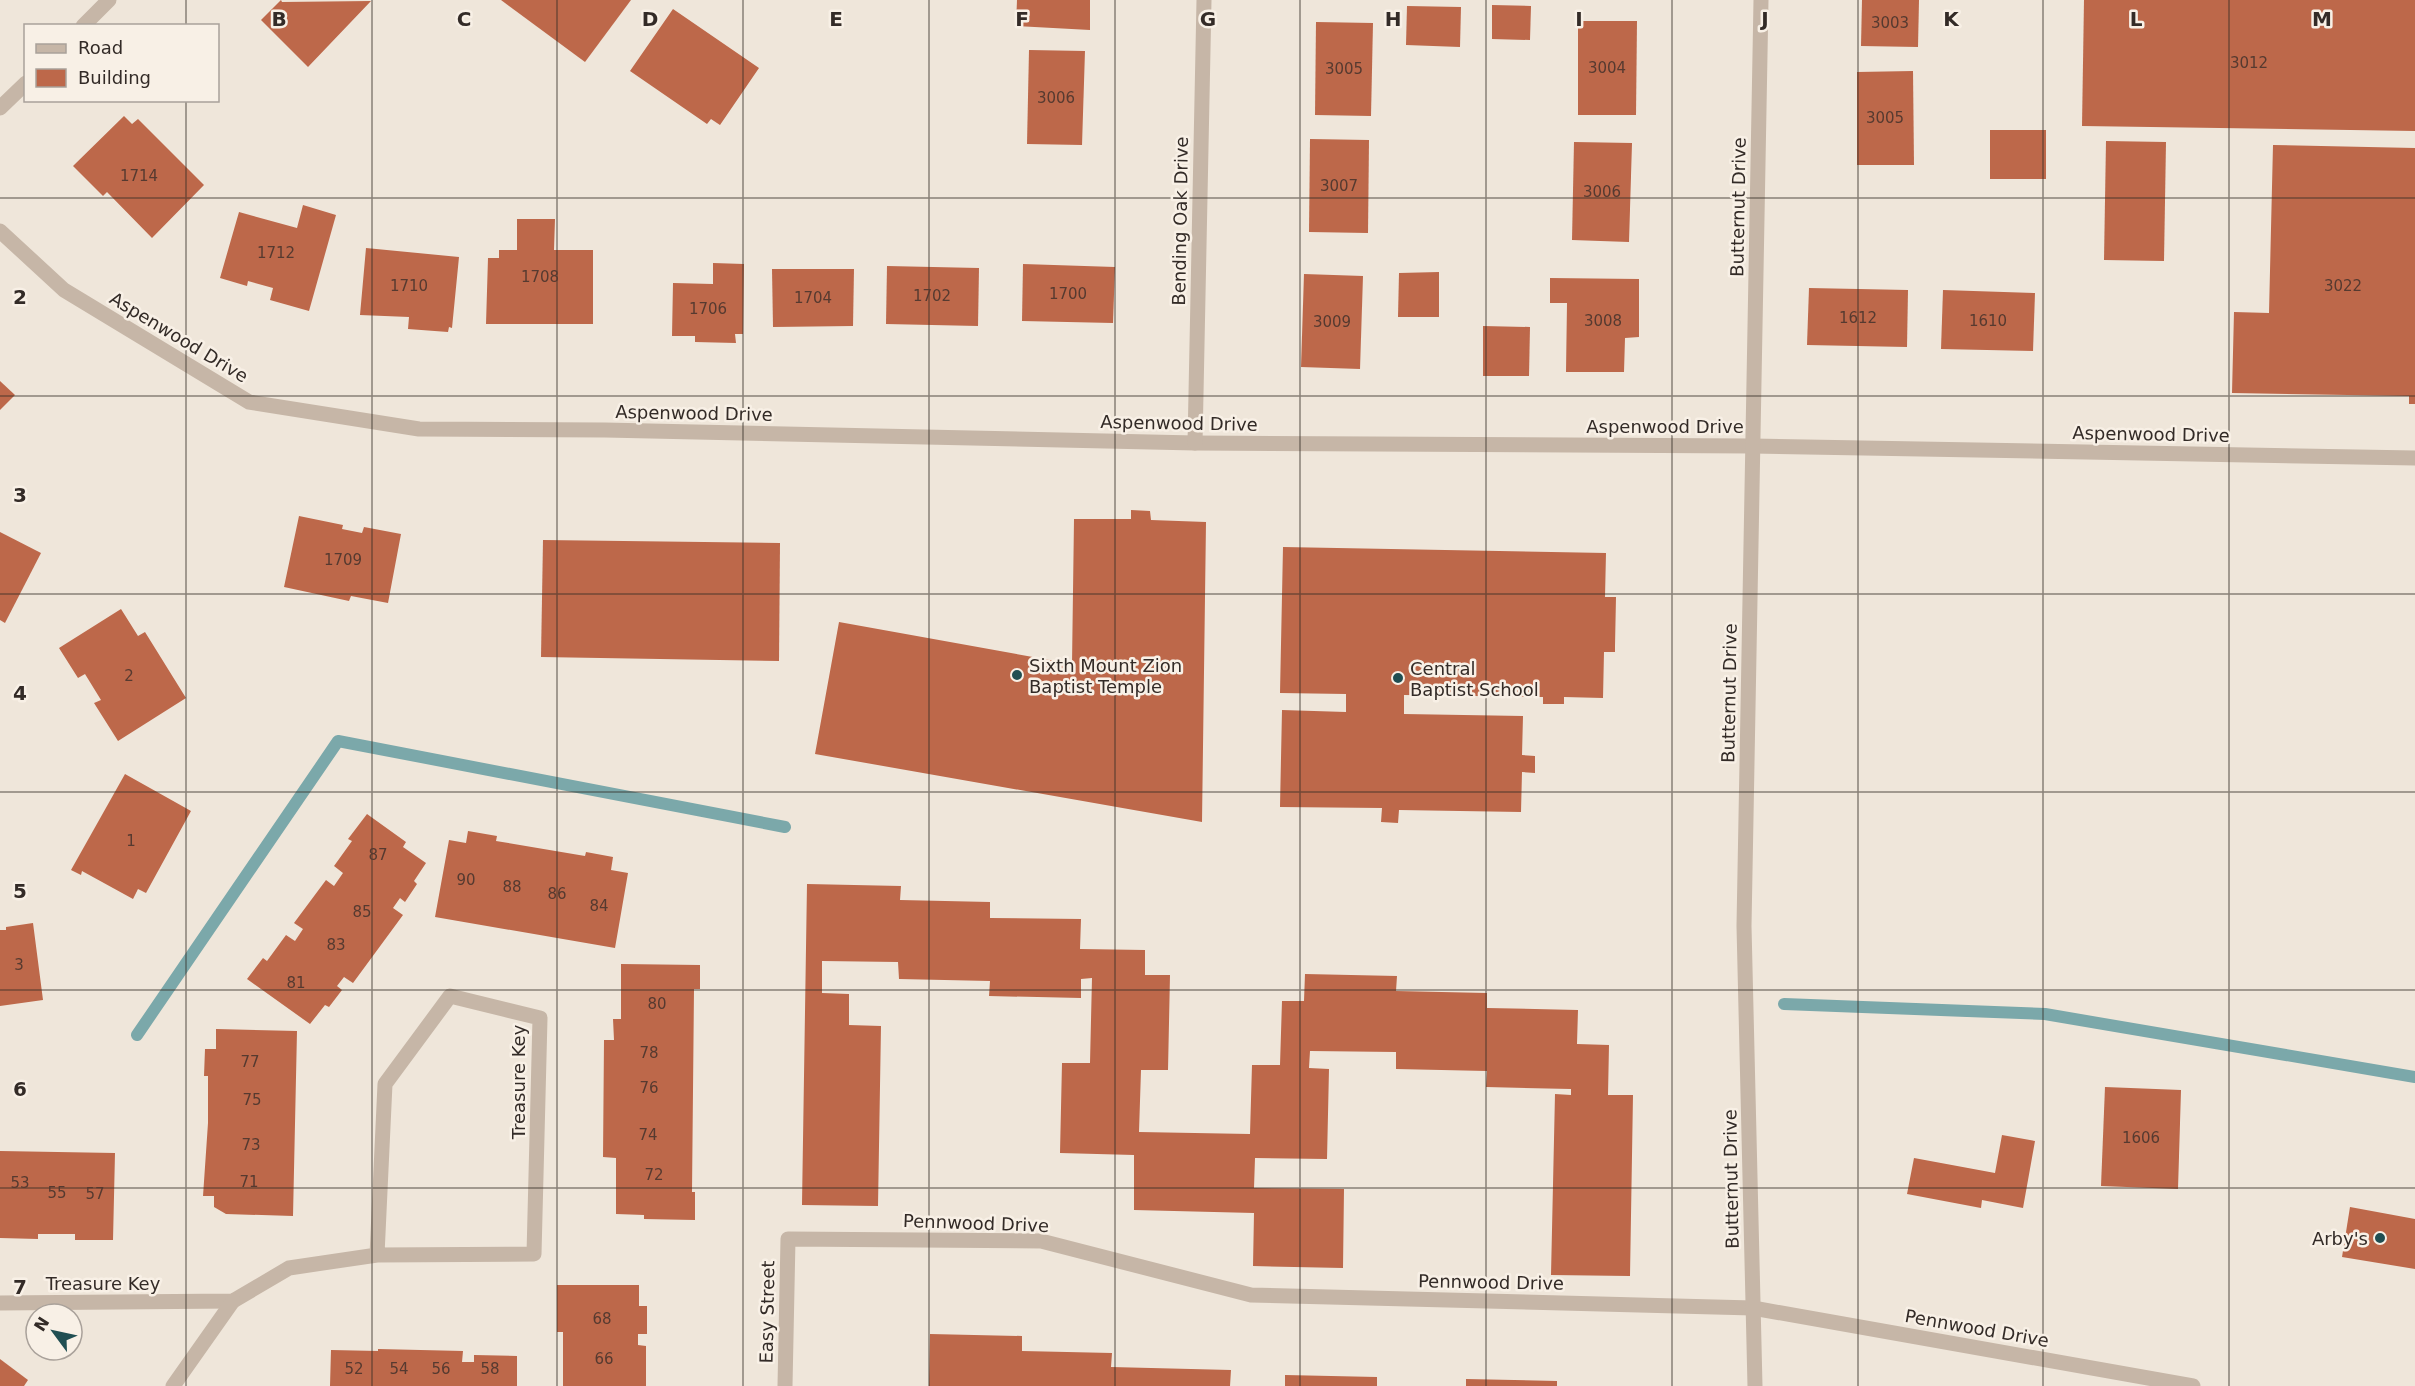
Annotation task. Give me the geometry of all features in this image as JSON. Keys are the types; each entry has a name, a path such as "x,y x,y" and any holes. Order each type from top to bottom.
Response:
{"street":[{"path":"85,24 109,0"},
{"name":"Bending Oak Drive","path":"1195,444 1204,0"},
{"name":"Butternut Drive","path":"1755,1386 1744,926 1761,0"},
{"path":"0,108 24,85"},
{"name":"Aspenwood Drive","path":"0,231 64,290 249,402 419,429 617,430 1195,444 1752,446 2415,458"},
{"name":"Treasure Key","path":"0,1303 233,1301 289,1268 377,1255 534,1254 540,1018 450,996 385,1084 377,1255"},
{"name":"Pennwood Drive","path":"788,1239 1041,1241 1251,1295 1753,1308 2193,1386"},
{"name":"Easy Street","path":"785,1386 788,1239"},
{"path":"172,1386 233,1301"}],"building":[{"path":"281,0 282,2 371,1 308,67 261,20"},
{"path":"501,0 631,0 585,62"},
{"path":"1017,0 1090,0 1090,30 1016,26"},
{"path":"1862,0 1919,0 1918,47 1861,46"},
{"path":"2084,0 2415,0 2415,131 2082,126"},
{"path":"1492,5 1531,6 1530,40 1492,39"},
{"path":"1407,6 1461,7 1460,47 1406,45"},
{"path":"673,9 759,68 720,125 711,119 707,124 630,71"},
{"path":"1578,21 1637,21 1636,115 1578,115"},
{"path":"1316,22 1373,23 1371,116 1315,115"},
{"path":"1029,50 1085,51 1082,145 1027,144"},
{"path":"1913,71 1914,165 1857,165 1857,72"},
{"path":"124,116 132,124 138,119 204,185 152,238 107,192 103,196 73,166"},
{"path":"1990,130 2046,130 2046,179 1990,179"},
{"path":"1310,139 1369,140 1368,233 1309,232"},
{"path":"2106,141 2166,142 2164,261 2104,260"},
{"path":"1574,142 1632,143 1629,242 1572,240"},
{"path":"2273,145 2415,148 2415,404 2409,404 2409,396 2232,393 2234,312 2269,313"},
{"path":"303,205 336,215 309,311 270,300 273,288 248,281 247,286 220,278 239,212 297,228"},
{"path":"517,219 555,219 554,250 593,250 593,324 486,324 488,258 499,258 499,250 517,250"},
{"path":"366,248 459,257 452,328 449,327 448,332 408,329 409,317 360,315"},
{"path":"713,263 744,264 743,334 735,334 736,343 695,342 695,336 672,336 673,283 713,284"},
{"path":"1023,264 1115,267 1113,323 1022,321"},
{"path":"887,266 979,268 978,326 886,324"},
{"path":"772,269 854,269 853,326 773,327"},
{"path":"1439,272 1439,317 1398,317 1399,273"},
{"path":"1304,274 1363,276 1360,369 1301,367"},
{"path":"1550,278 1639,279 1639,337 1625,338 1624,372 1566,372 1567,303 1550,303"},
{"path":"1809,288 1908,290 1907,347 1807,345"},
{"path":"1943,290 2035,293 2033,351 1941,349"},
{"path":"1483,326 1530,327 1529,376 1483,376"},
{"path":"0,381 15,395 0,410"},
{"name":"Sixth Mount Zion Baptist Temple","path":"1131,510 1150,511 1151,520 1206,522 1202,822 815,754 839,622 1072,664 1074,519 1131,519"},
{"path":"299,516 343,525 342,529 362,533 364,527 401,534 388,603 351,596 349,601 284,587"},
{"path":"0,532 41,553 5,623 0,620"},
{"path":"543,540 780,543 779,661 541,657"},
{"path":"1283,547 1606,553 1605,597 1616,597 1615,652 1604,652 1603,698 1564,697 1564,704 1543,704 1543,697 1404,695 1404,714 1523,716 1522,755 1535,756 1535,773 1522,772 1521,812 1399,810 1398,823 1381,822 1382,808 1280,807 1282,710 1346,712 1346,694 1280,693"},
{"path":"121,609 138,636 145,632 186,698 118,741 94,703 101,700 85,674 78,678 59,648"},
{"path":"125,774 191,811 146,893 138,889 133,899 82,871 81,875 71,870"},
{"path":"367,814 406,842 403,847 426,863 414,881 417,884 405,902 400,898 393,908 403,915 353,983 344,977 337,986 342,990 329,1007 325,1005 310,1024 247,979 263,958 267,961 286,935 295,941 303,929 294,923 326,880 334,886 343,873 334,866 352,841 348,839"},
{"path":"468,831 497,836 496,841 585,856 586,852 613,857 611,870 628,873 615,948 435,917 449,840 466,843"},
{"path":"807,884 901,886 900,900 990,902 990,918 1081,919 1080,949 1145,950 1145,975 1170,975 1168,1070 1141,1070 1139,1132 1250,1134 1252,1065 1280,1065 1282,1001 1304,1001 1305,974 1397,976 1396,991 1487,993 1487,1008 1578,1010 1577,1044 1609,1045 1608,1095 1633,1095 1630,1276 1551,1275 1555,1094 1571,1095 1571,1089 1486,1087 1487,1071 1396,1069 1396,1052 1310,1051 1309,1068 1329,1069 1327,1159 1255,1158 1254,1188 1344,1189 1343,1268 1253,1266 1254,1213 1134,1210 1134,1155 1060,1153 1062,1063 1090,1063 1092,978 1081,979 1081,998 989,996 990,981 899,979 898,962 822,961 822,993 849,994 849,1025 881,1026 878,1206 802,1205"},
{"path":"33,923 43,1000 0,1006 0,930"},
{"path":"621,964 700,965 700,989 694,989 692,1192 695,1192 695,1220 644,1219 644,1215 616,1214 616,1158 603,1157 604,1040 614,1040 613,1019 621,1019"},
{"path":"216,1029 297,1031 293,1216 226,1214 214,1207 214,1196 203,1196 208,1123 208,1076 204,1076 205,1049 216,1049"},
{"path":"2105,1087 2181,1090 2178,1189 2101,1186"},
{"path":"2002,1135 2035,1141 2023,1208 1982,1200 1981,1208 1907,1194 1914,1158 1995,1173"},
{"path":"0,1151 115,1153 113,1240 75,1240 75,1234 38,1234 38,1239 0,1238"},
{"name":"Arby's","path":"2350,1207 2415,1219 2415,1269 2342,1257"},
{"path":"557,1285 639,1285 639,1306 647,1306 647,1334 638,1334 638,1345 646,1346 646,1386 563,1386 563,1332 557,1332"},
{"path":"930,1334 1022,1336 1022,1351 1112,1353 1111,1367 1231,1370 1230,1386 929,1386"},
{"path":"378,1349 463,1351 462,1362 474,1362 474,1355 517,1356 517,1386 330,1386 331,1350 378,1351"},
{"path":"0,1359 28,1380 24,1386 0,1386"},
{"path":"1285,1375 1377,1377 1377,1386 1285,1386"},
{"path":"1466,1379 1557,1381 1557,1386 1466,1386"}],"waterway":[{"path":"137,1035 338,741 785,827"},
{"path":"1784,1004 2045,1014 2415,1077"}],"place":[{"name":"Sixth Mount Zion Baptist Temple","path":"1017,675"},
{"name":"Central Baptist School","path":"1398,678"},
{"name":"Arby's","path":"2380,1238"}]}
